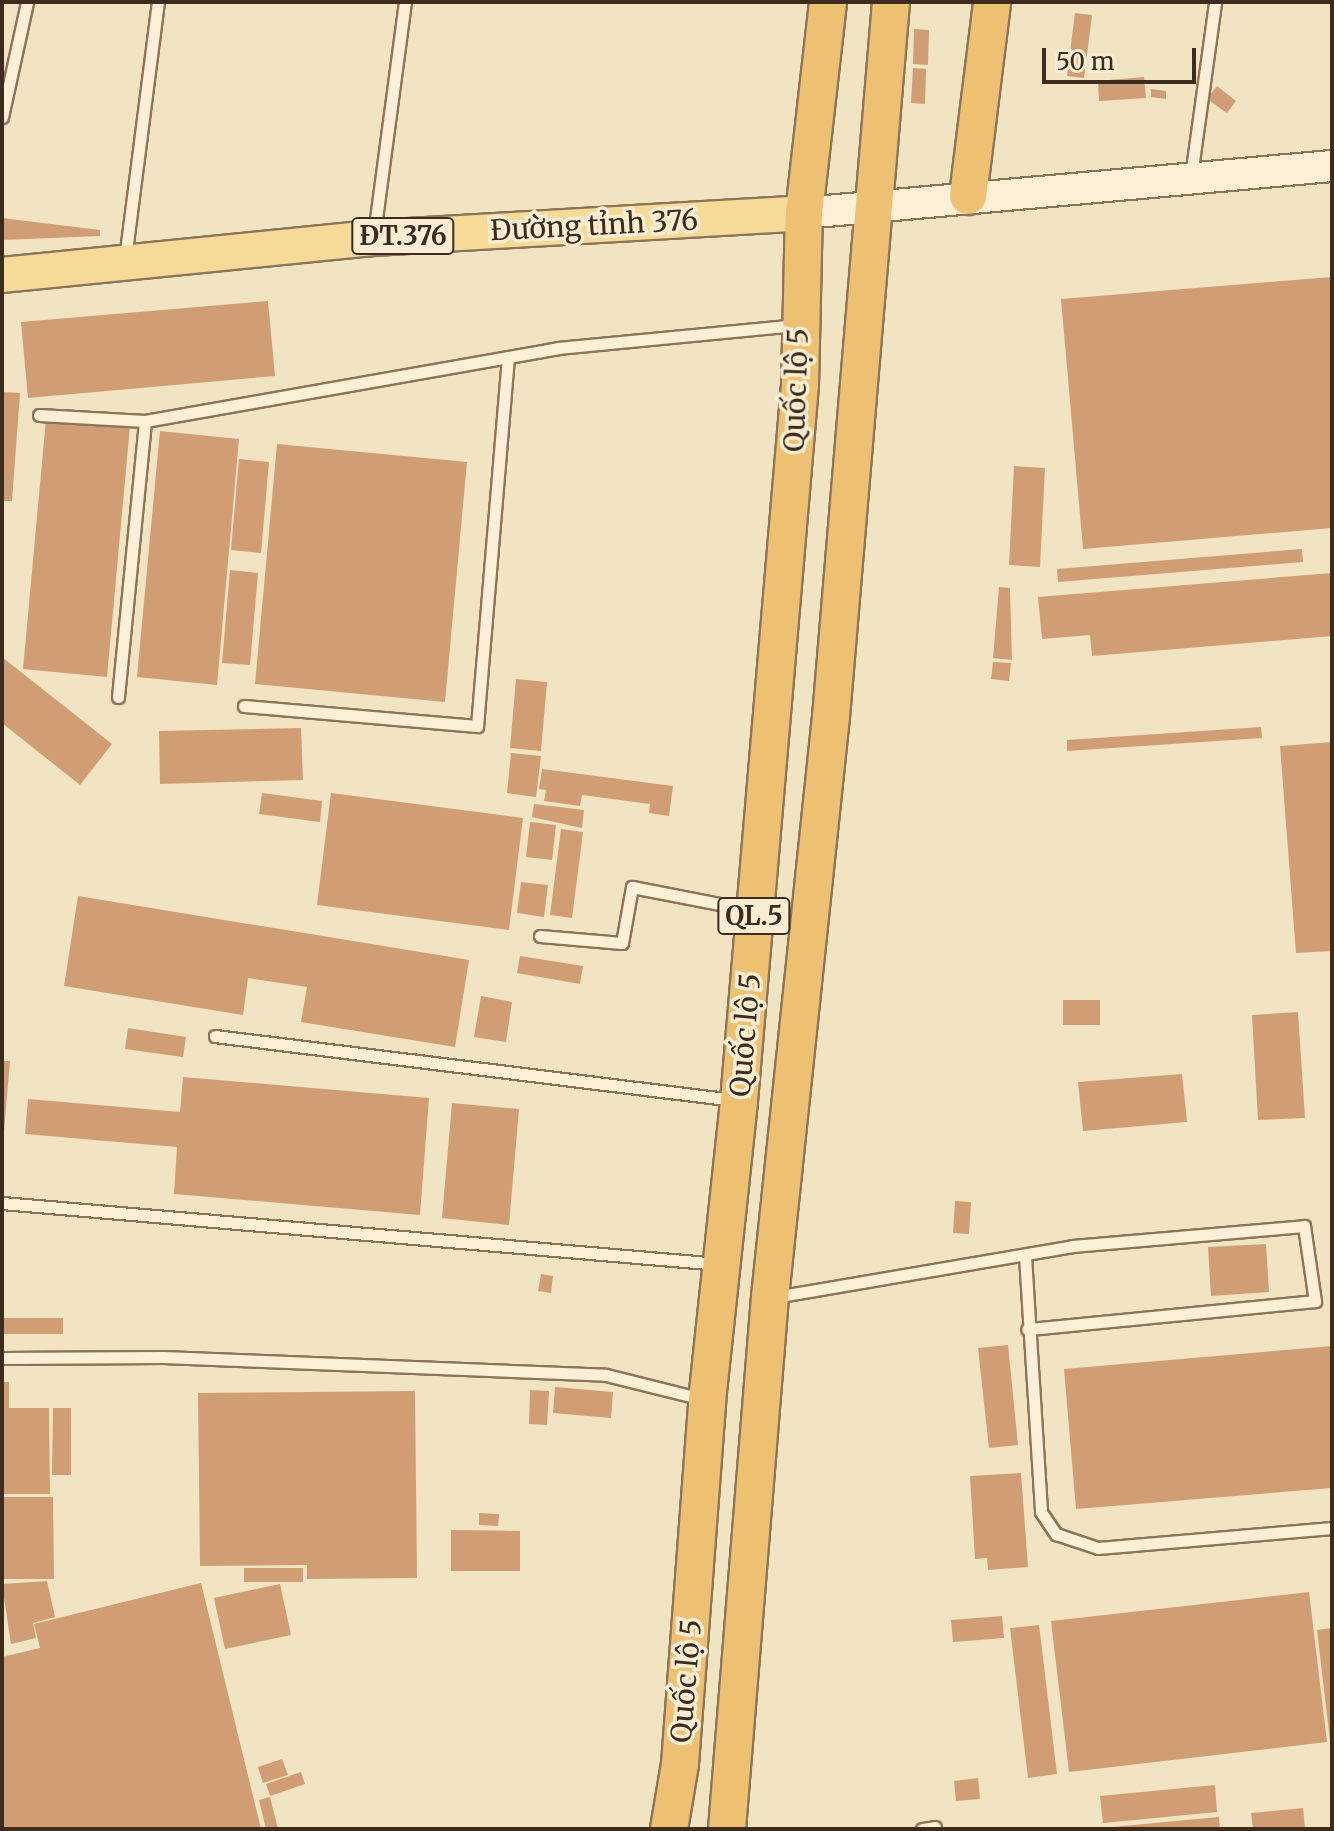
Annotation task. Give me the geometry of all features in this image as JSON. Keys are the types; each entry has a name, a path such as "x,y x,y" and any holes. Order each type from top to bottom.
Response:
{"highway":[{"name":"Quốc lộ 5","path":"669,1829 685,1706 707,1401 739,1101 800,385 804,213 828,2"},
{"name":"Quốc lộ 5","path":"727,1829 770,1297 831,717 891,2"},
{"path":"968,196 992,2"}],"main road":[{"path":"804,213 873,204 1332,166"},
{"name":"Đường tỉnh 376","path":"2,275 373,238 804,213"}],"lane":[{"path":"2,117 27,2"},
{"path":"124,265 158,2"},
{"path":"373,238 405,2"},
{"path":"1191,178 1215,2"},
{"path":"39,415 145,421 508,357 799,325"},
{"path":"244,706 477,726 508,357"},
{"path":"118,697 145,421"},
{"path":"540,936 622,943 632,887 755,911"},
{"path":"215,1036 739,1101"},
{"path":"2,1203 721,1264"},
{"path":"770,1297 1072,1246 1304,1226 1315,1301 1027,1329"},
{"path":"1025,1256 1027,1329 1041,1512 1056,1534 1098,1548 1332,1528"},
{"path":"2,1358 163,1357 606,1375 707,1401"},
{"path":"922,1829 935,1827"}],"building":[{"path":"1075,13 1092,15 1084,78 1067,76"},
{"path":"914,29 929,30 928,65 913,64"},
{"path":"913,68 926,69 925,104 911,103"},
{"path":"1144,77 1146,98 1099,101 1098,81"},
{"path":"1217,86 1236,101 1227,113 1207,99"},
{"path":"1151,89 1166,91 1166,99 1151,97"},
{"path":"2,218 100,230 100,236 2,240"},
{"path":"1332,277 1332,528 1083,549 1061,299"},
{"path":"268,301 275,376 28,398 21,322"},
{"path":"2,392 20,393 12,501 2,501"},
{"path":"46,419 130,426 107,677 23,669"},
{"path":"160,431 239,439 217,685 137,677"},
{"path":"277,444 467,462 445,702 255,684"},
{"path":"239,459 269,462 261,553 231,550"},
{"path":"1014,466 1045,468 1040,567 1009,565"},
{"path":"1302,549 1303,562 1058,582 1057,569"},
{"path":"230,570 258,573 250,665 222,663"},
{"path":"1332,573 1332,636 1092,656 1090,635 1042,639 1038,597"},
{"path":"999,587 1010,588 1012,660 993,658"},
{"path":"2,657 112,744 80,785 2,723"},
{"path":"993,662 1011,663 1009,681 991,679"},
{"path":"516,679 547,682 541,751 510,748"},
{"path":"1261,727 1262,738 1067,751 1067,740"},
{"path":"301,728 303,780 160,784 159,731"},
{"path":"1332,742 1332,951 1296,953 1280,746"},
{"path":"511,753 541,756 536,797 507,793"},
{"path":"542,769 673,786 669,816 649,813 650,804 582,795 580,806 544,801 546,790 539,789"},
{"path":"262,793 322,801 320,822 259,814"},
{"path":"331,793 523,818 509,930 317,905"},
{"path":"534,804 584,810 582,828 532,817"},
{"path":"530,822 556,825 552,860 526,857"},
{"path":"561,829 583,832 572,918 550,915"},
{"path":"521,882 548,885 544,917 517,913"},
{"path":"78,896 469,960 455,1047 301,1022 307,987 248,978 243,1015 64,986"},
{"path":"520,956 583,966 580,984 517,973"},
{"path":"481,996 512,1002 506,1042 474,1037"},
{"path":"1063,1000 1100,1000 1100,1025 1063,1025"},
{"path":"1298,1012 1305,1118 1258,1120 1252,1015"},
{"path":"128,1028 186,1037 183,1057 125,1049"},
{"path":"2,1061 10,1061 4,1131 2,1131"},
{"path":"1182,1074 1187,1122 1083,1131 1078,1082"},
{"path":"183,1077 429,1098 420,1215 174,1194 177,1147 25,1134 28,1099 180,1112"},
{"path":"452,1103 519,1109 509,1225 442,1218"},
{"path":"955,1201 971,1202 969,1234 953,1233"},
{"path":"1266,1244 1269,1292 1211,1296 1208,1247"},
{"path":"541,1274 553,1276 551,1293 538,1291"},
{"path":"2,1318 63,1318 63,1334 2,1334"},
{"path":"1008,1345 1018,1445 989,1448 978,1348"},
{"path":"1332,1346 1332,1488 1076,1509 1064,1369"},
{"path":"2,1382 9,1382 9,1408 49,1408 50,1494 2,1494"},
{"path":"555,1387 613,1392 611,1418 553,1413"},
{"path":"530,1390 549,1391 547,1425 529,1424"},
{"path":"415,1391 417,1578 307,1579 307,1565 200,1566 198,1393"},
{"path":"53,1408 71,1408 71,1475 52,1475"},
{"path":"1021,1473 1028,1567 988,1570 987,1558 975,1559 970,1476"},
{"path":"2,1497 53,1497 54,1579 2,1579"},
{"path":"479,1513 499,1514 498,1526 479,1525"},
{"path":"451,1530 520,1531 520,1571 451,1571"},
{"path":"244,1568 303,1568 303,1582 244,1582"},
{"path":"47,1581 55,1617 33,1623 36,1638 11,1644 2,1584"},
{"path":"201,1583 261,1829 2,1829 2,1657 40,1648 34,1624"},
{"path":"280,1584 291,1635 225,1649 214,1598"},
{"path":"1309,1592 1327,1742 1069,1772 1051,1621"},
{"path":"1002,1616 1004,1638 953,1642 951,1620"},
{"path":"1039,1625 1057,1774 1028,1778 1010,1628"},
{"path":"1332,1628 1332,1741 1330,1741 1317,1630"},
{"path":"282,1759 288,1775 263,1783 258,1767"},
{"path":"301,1772 305,1784 270,1796 266,1784"},
{"path":"978,1778 980,1799 956,1801 954,1781"},
{"path":"1215,1785 1217,1812 1103,1823 1100,1796"},
{"path":"270,1797 278,1829 266,1829 259,1800"},
{"path":"1303,1808 1305,1829 1253,1829 1251,1813"},
{"path":"1219,1817 1220,1829 1112,1829 1112,1827"}]}
